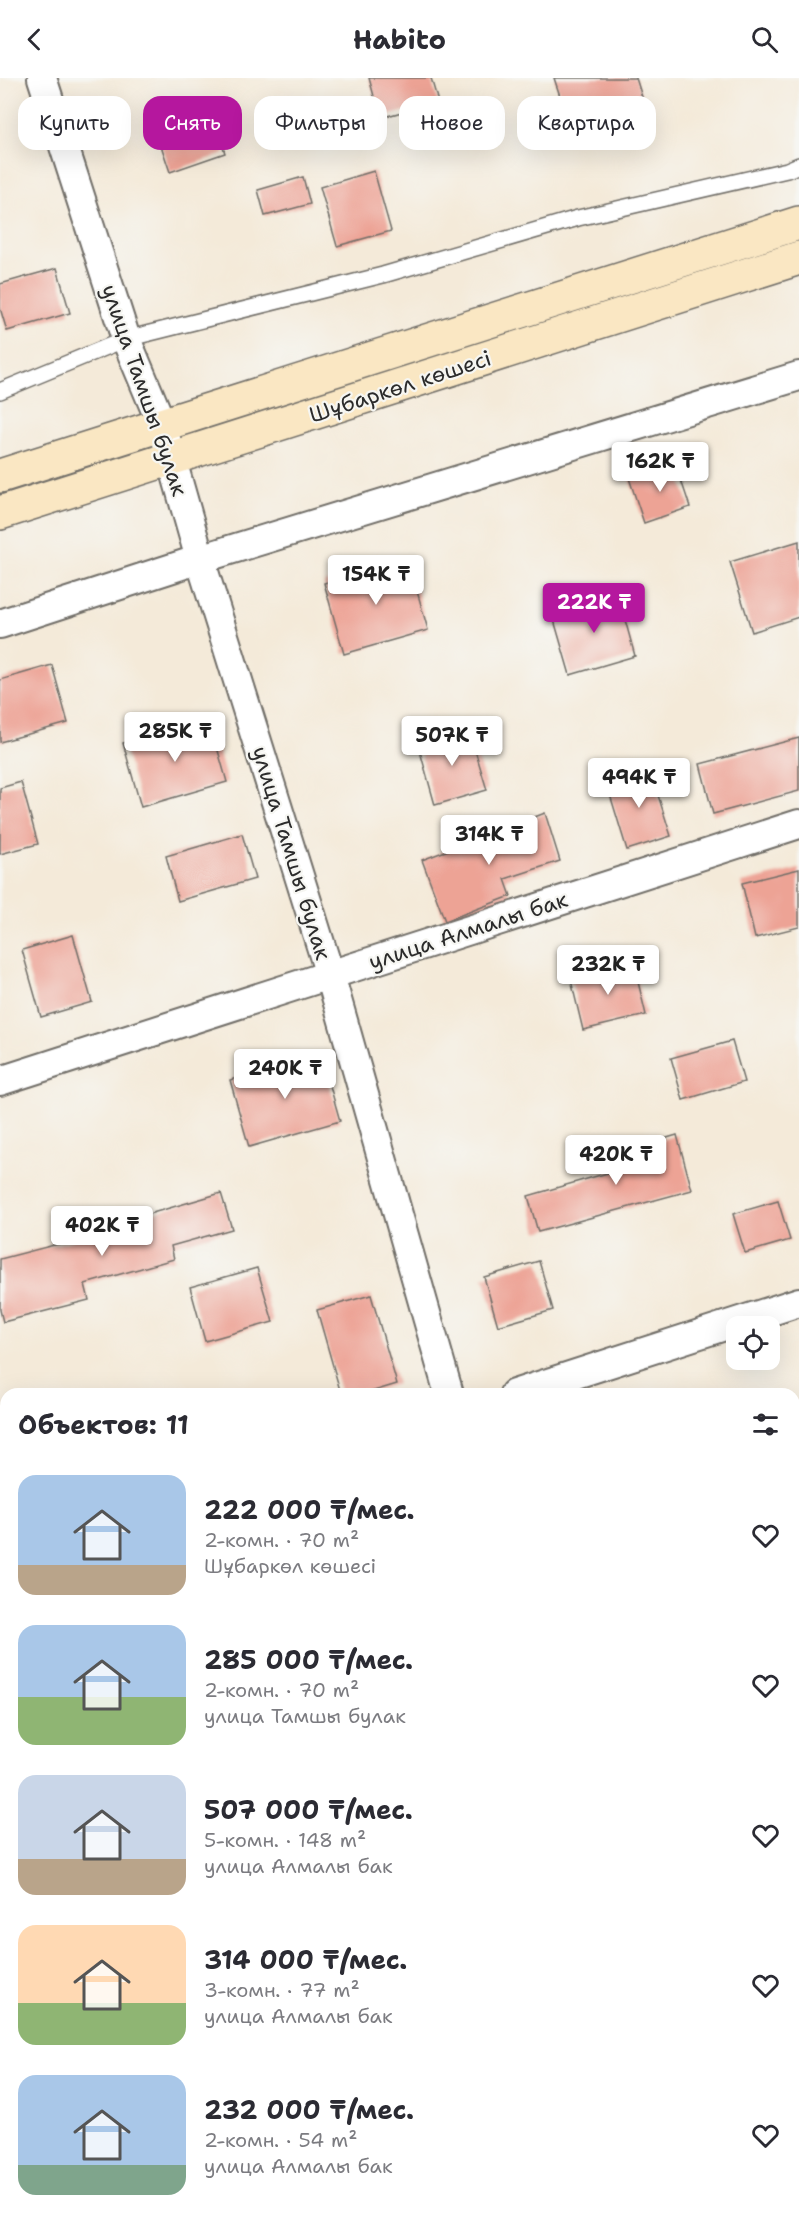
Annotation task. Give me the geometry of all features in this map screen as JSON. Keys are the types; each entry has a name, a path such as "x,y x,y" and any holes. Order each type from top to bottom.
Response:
{"street":[{"name":"улица Тамшы булак","path":"42,78 126,339 162,425 200,559 330,975 447,1388"},
{"name":"Шұбаркөл көшесі","path":"0,476 799,223"},
{"name":"Шұбаркөл көшесі","path":"0,513 799,258"},
{"path":"0,624 200,559 799,376"},
{"name":"улица Алмалы бак","path":"0,1080 799,824"},
{"path":"533,1388 799,1302"}],"lane":[{"path":"0,391 126,339 383,275 578,218 787,170 799,165"}],"building":[{"path":"369,78 431,78 436,96 399,96 399,113 387,116 387,96 374,96"},
{"path":"554,78 636,78 642,96 560,96"},
{"path":"163,150 224,150 225,153 170,172"},
{"path":"374,171 391,231 337,246 320,187"},
{"path":"303,177 310,204 265,216 258,190"},
{"path":"57,268 70,313 7,331 0,308 0,284"},
{"path":"675,462 690,507 644,523 629,478"},
{"path":"799,541 799,617 752,632 730,562"},
{"path":"408,559 428,630 344,654 324,583"},
{"path":"618,594 635,656 570,675 552,613"},
{"path":"52,665 68,723 0,742 0,680"},
{"path":"209,719 227,782 141,807 123,743"},
{"path":"469,730 487,790 435,805 418,744"},
{"path":"799,738 799,791 713,814 700,764"},
{"path":"649,767 671,836 627,850 608,788 621,783 619,776"},
{"path":"21,782 38,844 0,854 0,788"},
{"path":"545,813 560,861 505,879 511,896 445,921 422,860"},
{"path":"242,834 255,879 178,901 166,856"},
{"path":"799,869 799,927 755,938 742,883"},
{"path":"73,935 92,1002 41,1017 22,950"},
{"path":"633,961 646,1015 583,1030 570,976"},
{"path":"732,1041 744,1082 683,1100 671,1058"},
{"path":"321,1054 340,1121 249,1147 230,1080"},
{"path":"677,1135 692,1190 538,1232 528,1196 618,1170 613,1154"},
{"path":"221,1193 232,1229 171,1246 174,1259 85,1284 89,1300 3,1322 0,1310 0,1259 112,1230 111,1225"},
{"path":"778,1201 790,1240 745,1253 733,1214"},
{"path":"539,1261 553,1310 498,1326 484,1277"},
{"path":"257,1268 273,1322 205,1341 190,1287"},
{"path":"371,1295 397,1384 384,1388 339,1388 317,1310"}]}
